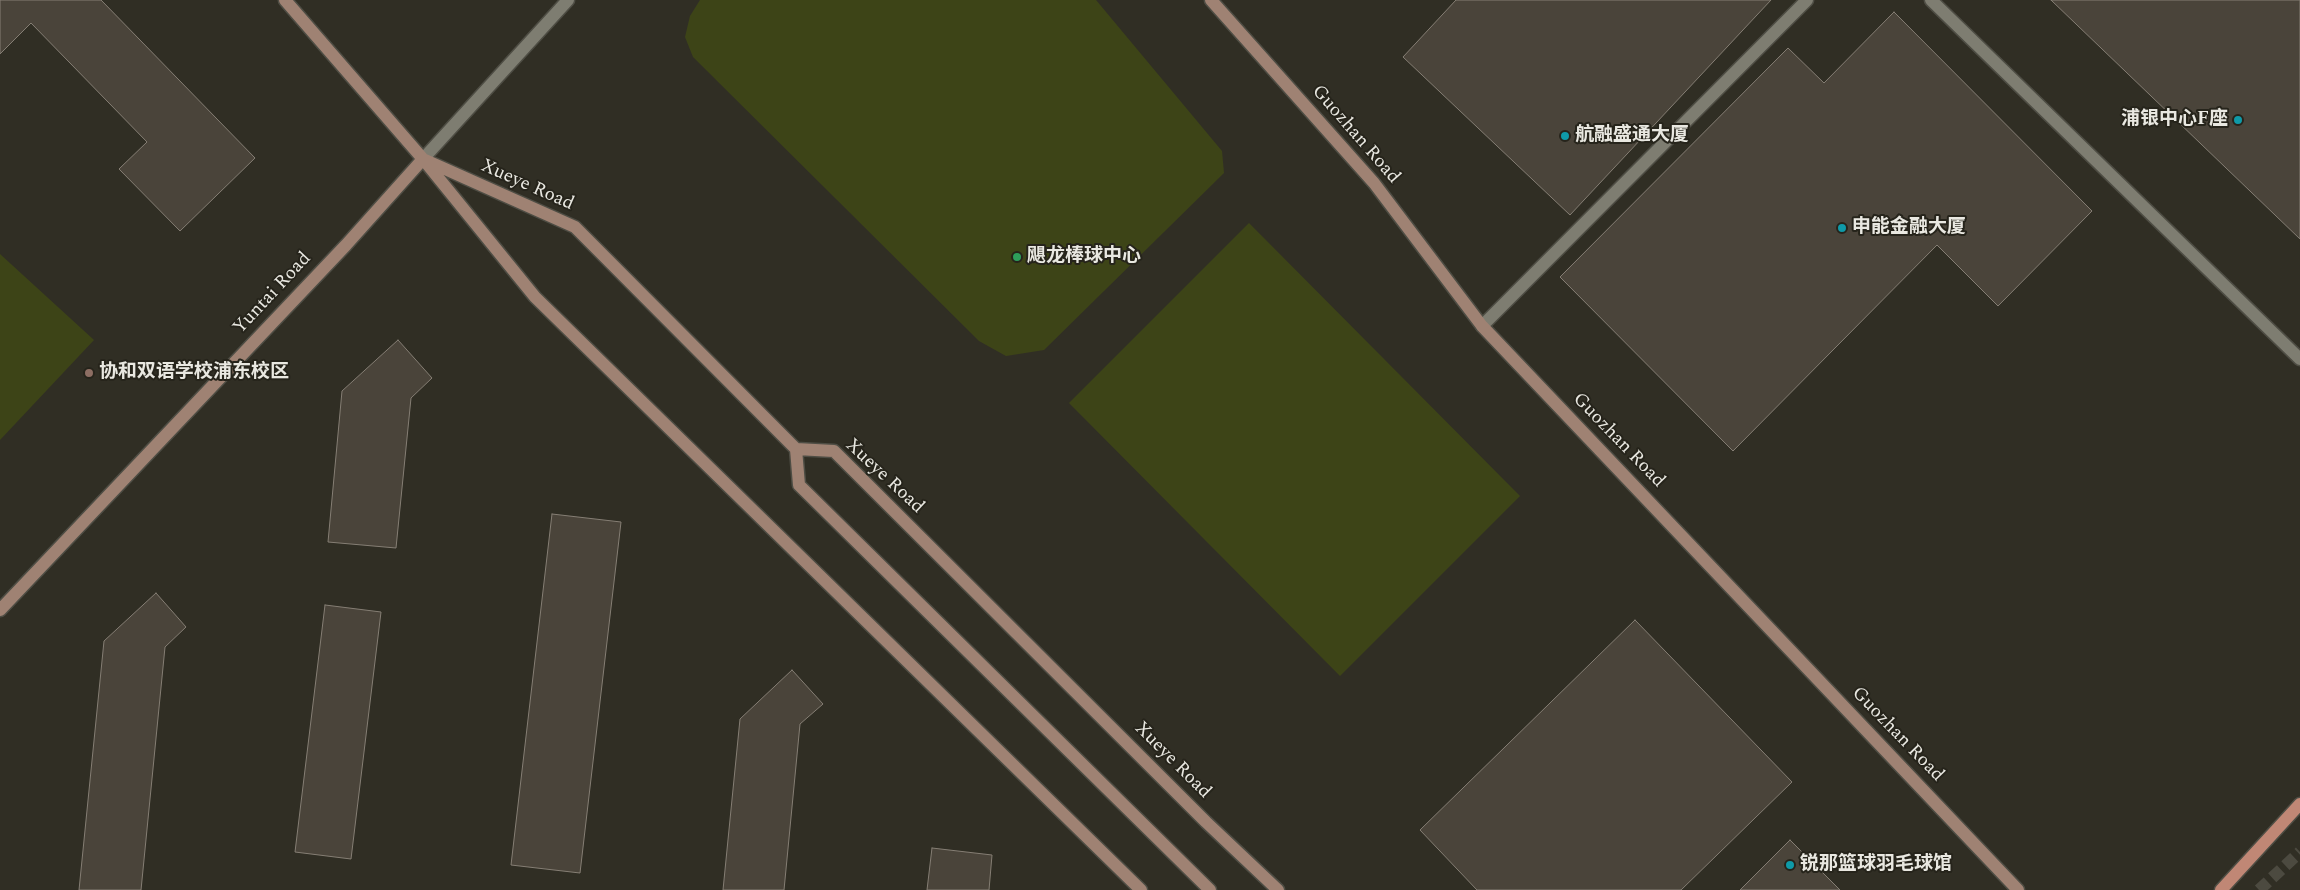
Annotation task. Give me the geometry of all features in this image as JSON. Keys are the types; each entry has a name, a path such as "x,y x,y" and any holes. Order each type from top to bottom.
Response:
{"main road":[{"path":"2221,890 2300,804"}],"street":[{"name":"Xueye Road","path":"285,0 423,159 535,297 1141,890"},
{"name":"Yuntai Road","path":"0,610 346,245 568,0"},
{"name":"Guozhan Road","path":"1211,0 1374,184 1482,326 2018,890"},
{"path":"1482,326 1807,0"},
{"path":"1931,0 2300,359"},
{"name":"Xueye Road","path":"423,159 575,228 796,449 834,451 1206,822 1278,890"},
{"path":"796,449 799,485 1210,890"}],"green space":[{"name":"飓龙棒球中心","path":"700,0 1096,0 1222,151 1224,173 1044,350 1006,356 979,341 693,57 685,37 690,16"},
{"path":"1249,223 1520,496 1340,676 1069,403"},
{"path":"0,254 94,340 0,440"}],"building":[{"path":"0,0 101,0 255,158 180,231 119,169 147,142 31,23 0,54"},
{"name":"航融盛通大厦","path":"1456,0 1771,0 1570,215 1403,57"},
{"name":"浦银中心F座","path":"2051,0 2300,0 2300,239"},
{"name":"申能金融大厦","path":"1894,12 2092,211 1998,306 1937,245 1733,451 1560,277 1788,48 1824,83"},
{"path":"398,340 432,378 411,398 396,548 328,542 342,391"},
{"path":"552,514 621,522 580,873 511,865"},
{"path":"156,593 186,627 165,647 141,890 79,890 104,641"},
{"path":"325,605 381,612 351,859 295,852"},
{"path":"1635,620 1792,782 1681,890 1477,890 1420,830"},
{"path":"792,670 823,704 800,724 784,890 723,890 740,719"},
{"name":"锐那篮球羽毛球馆","path":"1790,840 1840,890 1740,890"},
{"path":"932,848 992,855 989,890 927,890"}],"tunnel":[{"path":"2259,890 2300,852"}],"place":[{"name":"浦银中心F座","path":"2238,120"},
{"name":"航融盛通大厦","path":"1565,136"},
{"name":"申能金融大厦","path":"1842,228"},
{"name":"飓龙棒球中心","path":"1017,257"},
{"name":"协和双语学校浦东校区","path":"89,373"},
{"name":"锐那篮球羽毛球馆","path":"1790,865"}]}
